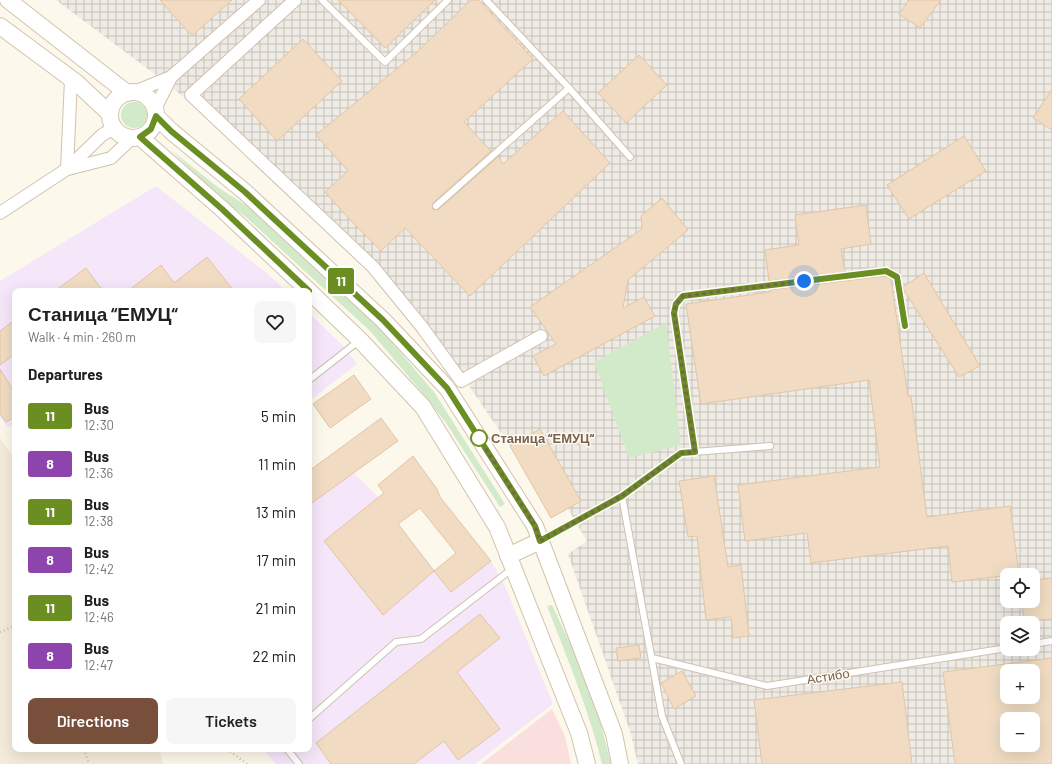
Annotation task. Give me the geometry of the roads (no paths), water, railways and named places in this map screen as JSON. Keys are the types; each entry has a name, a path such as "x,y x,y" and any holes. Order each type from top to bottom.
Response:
{"main road":[{"path":"8,0 131,92 148,97 156,112 171,131 245,192 383,320 447,388 535,526 614,734 620,764"},
{"path":"0,26 71,79 112,121 119,133 136,137 222,209 306,288"},
{"path":"112,121 115,101 131,92"},
{"path":"136,137 151,129 156,112"},
{"path":"312,294 360,340 423,407 497,527 579,733 587,764"},
{"path":"510,562 540,541"}],"street":[{"path":"131,92 171,77 259,0"},
{"path":"296,0 191,95 373,267 422,327 461,381 541,336"},
{"path":"156,112 171,77"},
{"path":"67,169 71,79"},
{"path":"0,213 67,169 102,135 112,121"},
{"path":"67,169 111,158 136,137"}],"lane":[{"path":"322,0 385,62 448,0"},
{"path":"486,0 569,88 630,157"},
{"path":"436,206 569,88"},
{"path":"695,452 674,313 676,304 683,296 886,271 897,277 905,326"},
{"path":"312,378 360,340"},
{"path":"540,541 622,496 681,453 770,446"},
{"path":"622,496 662,716 681,764"},
{"path":"312,716 396,642 421,639 510,562"},
{"path":"1040,643 1052,641"},
{"name":"Астибо","path":"652,658 767,686 1000,649"},
{"path":"289,752 299,764"}],"place":[{"name":"Станица “ЕМУЦ“","path":"479,438"}]}
